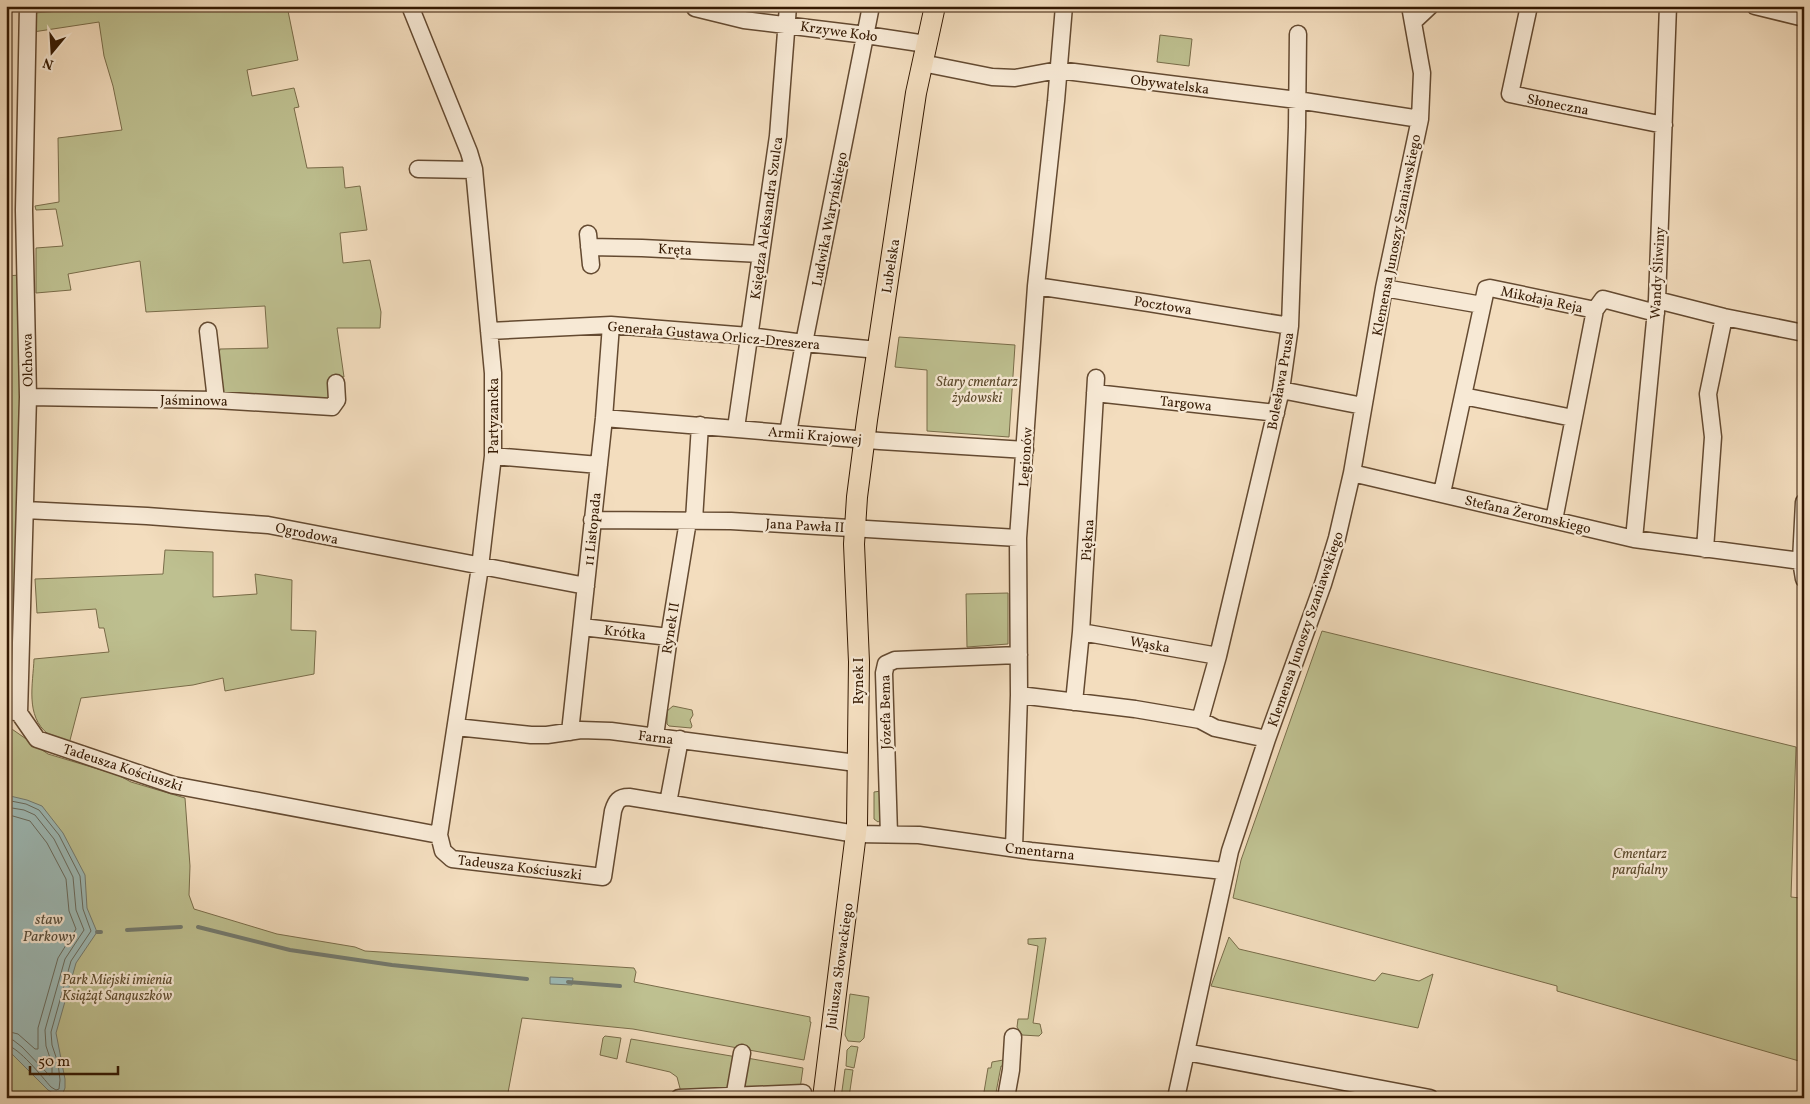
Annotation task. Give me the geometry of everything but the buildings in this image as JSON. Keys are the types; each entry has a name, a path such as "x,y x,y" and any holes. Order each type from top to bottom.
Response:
{"main road":[{"name":"Lubelska","path":"855,528 864,440 924,54 935,6"},
{"name":"Rynek I","path":"855,528 858,662 856,834"},
{"name":"Juliusza Słowackiego","path":"823,1098 856,834"}],"street":[{"name":"Olchowa","path":"12,711 25,510 28,397 24,210 28,6"},
{"name":"Partyzancka","path":"410,6 469,152 474,170 493,373 493,456 480,567 439,835"},
{"name":"Krzywe Koło","path":"694,6 695,8 744,20 866,34 924,54"},
{"name":"Księdza Aleksandra Szulca","path":"736,428 778,136 788,6"},
{"name":"Ludwika Waryńskiego","path":"788,433 804,343 872,6"},
{"name":"Legionów","path":"1014,848 1019,696 1018,538 1036,286 1064,6"},
{"path":"1412,14 1430,6"},
{"name":"Słoneczna","path":"1529,6 1510,94 1664,125"},
{"name":"Wandy Śliwiny","path":"1634,539 1657,307 1668,6"},
{"path":"1755,6 1804,18"},
{"name":"Klemensa Junoszy Szaniawskiego","path":"1176,1098 1224,870 1267,739 1326,575 1337,538 1352,473 1384,288 1420,119 1422,73 1412,14"},
{"name":"Bolesława Prusa","path":"1200,720 1218,656 1281,390 1290,326 1298,34"},
{"name":"Obywatelska","path":"924,54 992,76 1015,78 1058,70 1297,100 1420,119"},
{"path":"418,169 474,170"},
{"name":"Kręta","path":"591,265 589,241 642,248 762,254"},
{"name":"Pocztowa","path":"1036,286 1290,326"},
{"name":"Mikołaja Reja","path":"1384,288 1482,305"},
{"name":"Mikołaja Reja","path":"1442,493 1486,289 1490,288 1595,310 1554,520"},
{"path":"1595,310 1603,299 1724,317 1804,332"},
{"path":"1705,549 1712,437 1708,394 1724,317"},
{"name":"Generała Gustawa Orlicz-Dreszera","path":"489,331 611,325 749,336 878,350"},
{"name":"11 Listopada","path":"570,732 604,418 611,325"},
{"path":"208,331 216,400"},
{"name":"Jaśminowa","path":"28,397 216,400 332,407 336,404 337,400 336,382"},
{"name":"Targowa","path":"1096,386 1276,413"},
{"name":"Piękna","path":"1074,702 1081,632 1096,386"},
{"path":"1281,390 1363,406"},
{"path":"1463,396 1573,418"},
{"name":"Armii Krajowej","path":"604,418 864,440 1025,450"},
{"name":"Rynek II","path":"655,736 669,637 691,520 700,425"},
{"path":"493,456 599,465"},
{"name":"Stefana Żeromskiego","path":"1352,473 1634,539 1801,560"},
{"path":"1804,502 1801,560 1804,579"},
{"name":"Ogrodowa","path":"25,510 268,525 586,586"},
{"name":"Jana Pawła II","path":"592,520 691,520 1018,538"},
{"name":"Krótka","path":"582,627 669,637"},
{"name":"Wąska","path":"1081,632 1218,656"},
{"name":"Józefa Bema","path":"889,834 884,673 886,664 895,660 1019,655"},
{"path":"1019,696 1200,720 1215,728 1267,739"},
{"name":"Tadeusza Kościuszki","path":"12,711 37,739 173,785 439,835 443,851 452,860 603,877 613,811 616,802 621,797 629,796 856,834"},
{"name":"Farna","path":"456,727 531,735 595,730 856,762"},
{"path":"668,803 680,739"},
{"name":"Cmentarna","path":"856,834 919,836 1224,870"},
{"path":"1006,1098 1011,1070 1013,1037"},
{"path":"1186,1052 1430,1098"},
{"path":"734,1097 742,1053"},
{"path":"679,1098 803,1093"}],"green space":[{"path":"124,6 287,6 298,60 247,70 252,96 294,88 299,107 294,108 307,168 343,167 345,188 360,186 367,230 340,233 343,263 370,260 381,312 380,328 337,328 344,377 331,377 332,389 329,398 319,402 223,395 218,358 220,349 268,348 265,306 146,312 140,261 68,274 71,290 36,293 36,248 63,246 56,209 36,210 35,206 59,202 58,138 122,130 113,86 104,56 99,22 33,32 34,13"},
{"path":"1160,35 1192,39 1189,66 1157,62"},
{"path":"20,275 20,379 14,683 6,683 6,276"},
{"name":"Stary cmentarz żydowski","path":"899,337 1015,345 1009,437 927,431 927,370 895,367"},
{"path":"165,550 213,552 213,597 257,594 255,574 292,580 291,630 316,631 314,674 225,691 223,678 193,685 81,698 69,744 48,734 41,727 33,709 34,659 109,652 104,628 99,628 96,609 37,613 35,579 163,574"},
{"path":"1008,593 1008,644 967,647 966,594"},
{"name":"Cmentarz parafialny","path":"1322,631 1796,747 1791,897 1800,898 1799,983 1803,984 1799,1061 1557,991 1557,986 1233,898 1241,860"},
{"path":"673,706 692,710 691,728 669,726 667,724 667,711"},
{"name":"Park Miejski imienia Książąt Sanguszków","path":"6,725 48,754 185,798 190,866 189,895 194,909 277,934 355,947 365,951 634,968 636,972 634,982 810,1017 811,1022 804,1060 633,1029 522,1018 507,1098 6,1098"},
{"path":"881,791 881,820 878,822 874,819 874,792"},
{"path":"1229,937 1239,949 1375,981 1382,973 1419,981 1433,974 1418,1028 1211,986"},
{"path":"1046,938 1033,1023 1040,1024 1042,1033 1039,1036 1022,1035 1017,1027 1018,1019 1028,1019 1038,946 1028,944 1028,939"},
{"path":"850,994 869,997 864,1038 860,1042 848,1041 845,1035"},
{"path":"605,1036 621,1038 617,1059 600,1055"},
{"path":"631,1039 737,1057 730,1091 681,1092 677,1077 670,1072 626,1062"},
{"path":"851,1046 858,1047 854,1068 846,1066 847,1050"},
{"path":"747,1058 803,1068 800,1089 740,1090"},
{"path":"1009,1059 1008,1067 1001,1066 995,1098 983,1098 988,1068 991,1068 992,1062"},
{"path":"845,1069 853,1070 849,1097 841,1098"}],"water":[{"name":"staw Parkowy","path":"6,795 42,806 63,833 85,875 87,908 97,932 76,963 56,1033 65,1079 65,1088 62,1095 56,1095 48,1090 6,1048"},
{"path":"550,977 573,978 572,985 550,984"}],"waterway":[{"path":"6,685 16,686"},
{"path":"127,930 181,927"},
{"path":"198,927 290,950 392,965 527,979"},
{"path":"568,982 620,986"}]}
